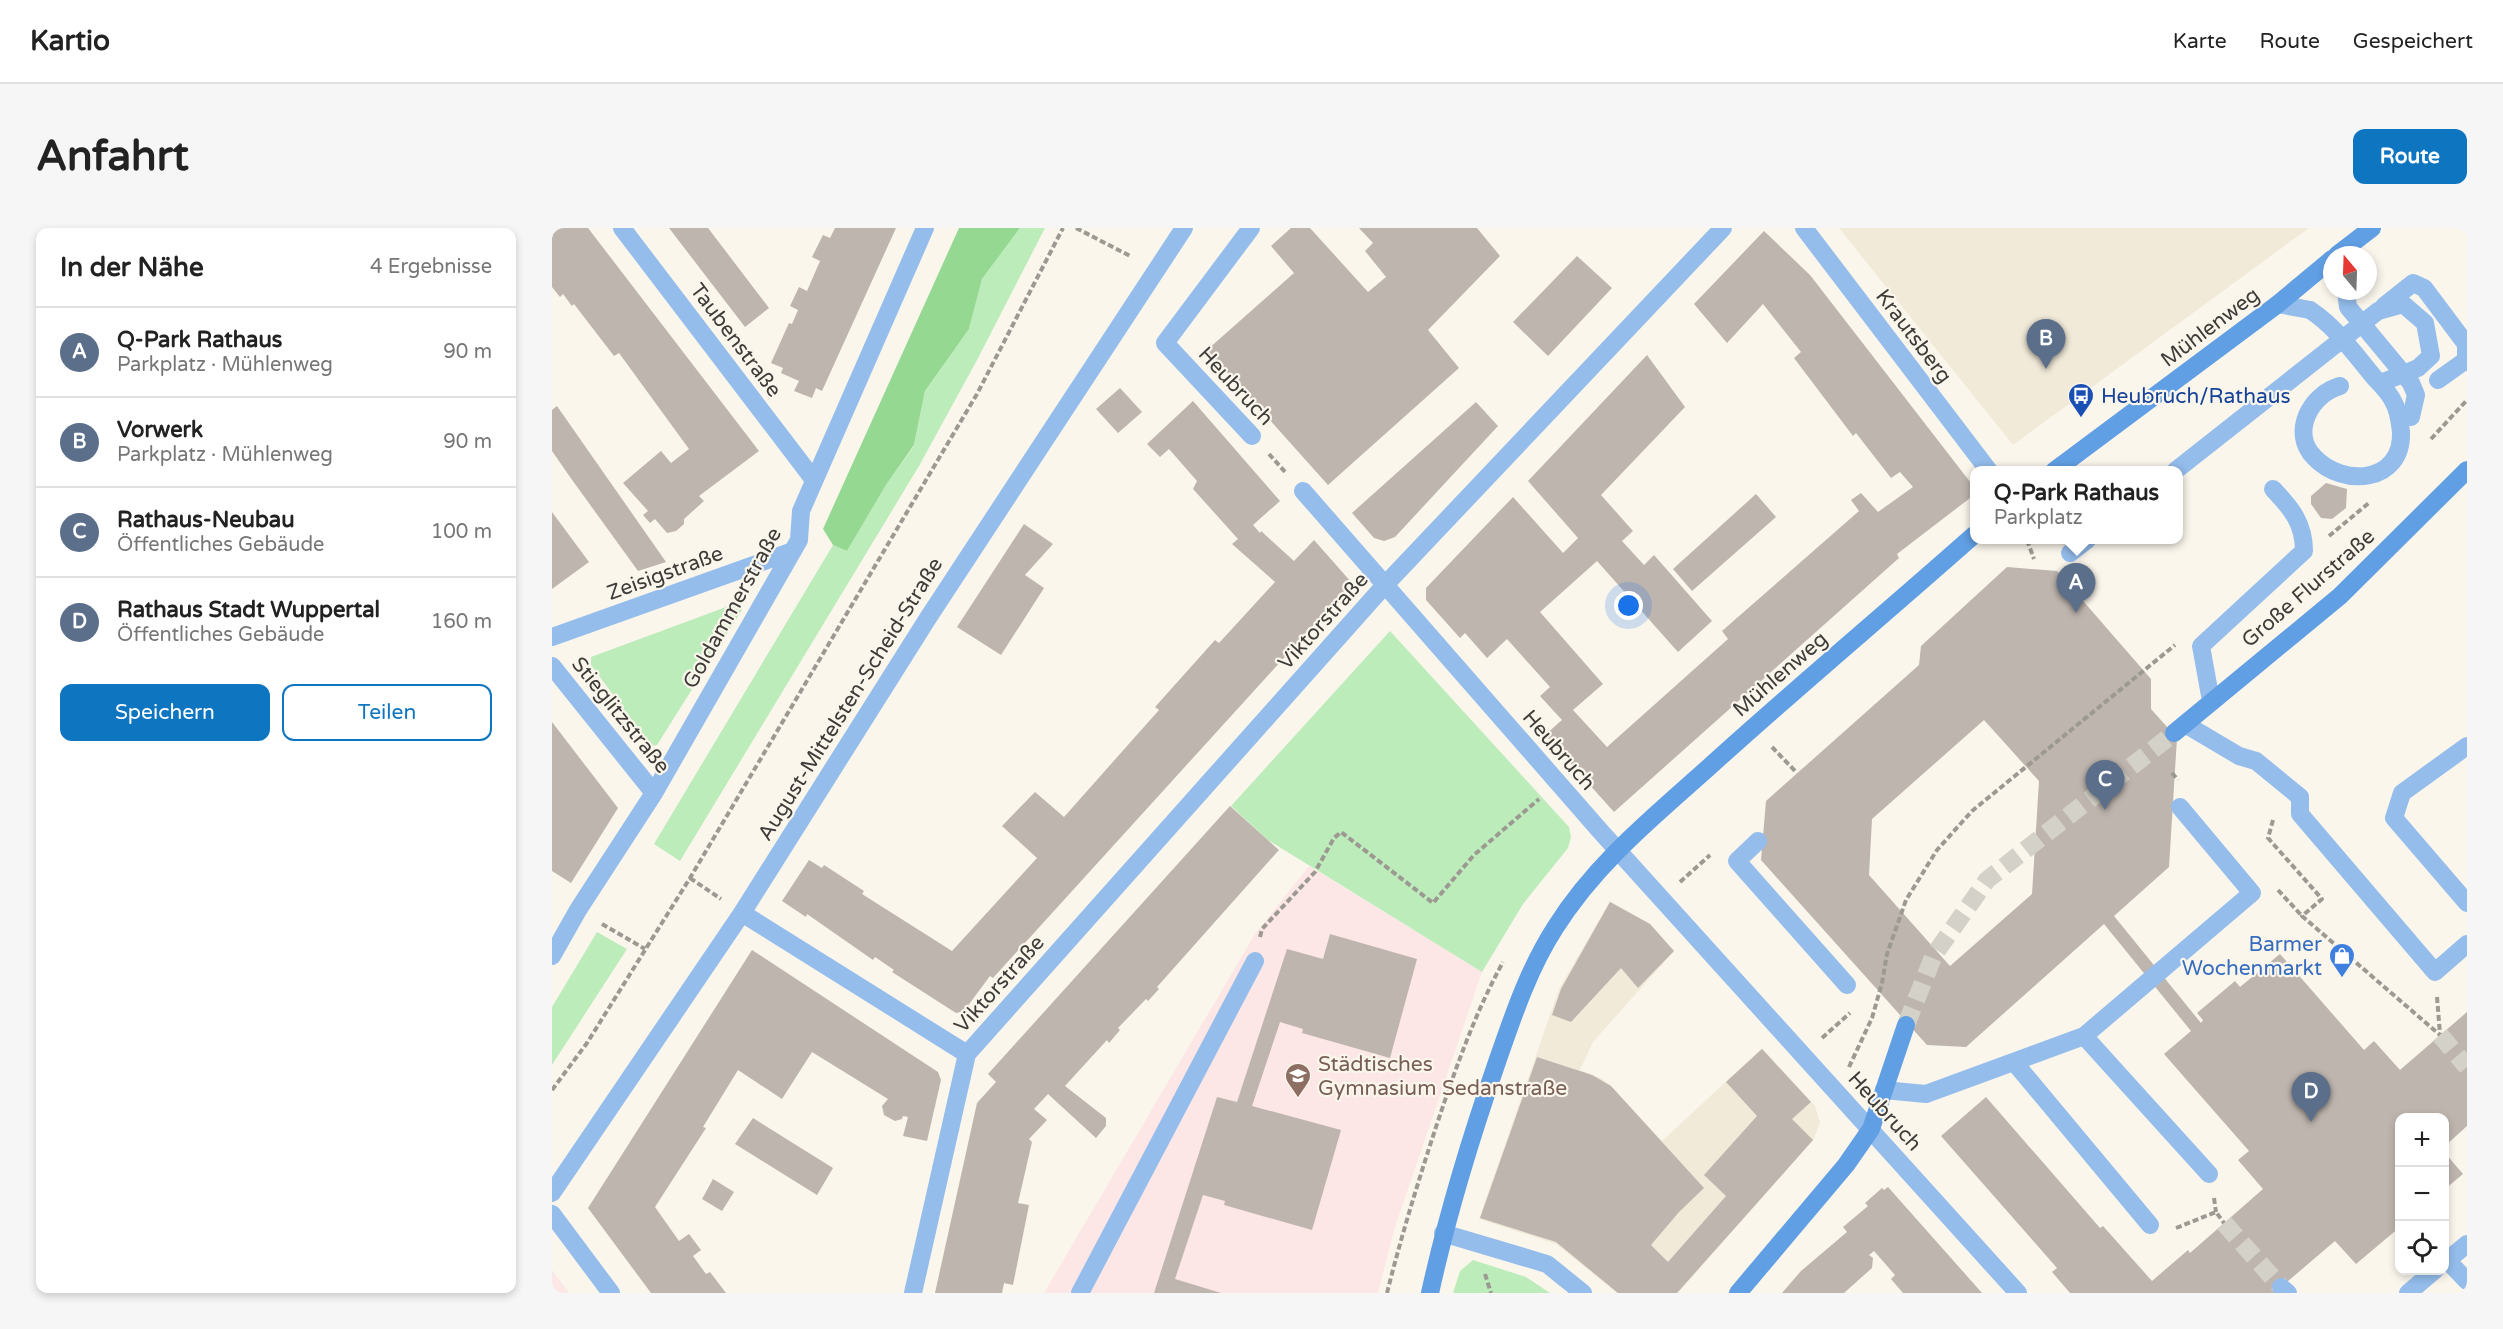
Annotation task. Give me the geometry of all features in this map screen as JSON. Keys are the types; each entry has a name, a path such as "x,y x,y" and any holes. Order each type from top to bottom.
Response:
{"main road":[{"path":"2352,246 2372,228"},
{"name":"Mühlenweg","path":"2061,466 2278,304 2323,267"},
{"name":"Große Flurstraße","path":"2179,729 2340,596 2467,470"},
{"name":"Mühlenweg","path":"1430,1293 1443,1233 1476,1123 1513,1017 1532,972 1554,930 1583,887 1617,849 1970,538"},
{"path":"1738,1293 1846,1165 1871,1129 1906,1025"}],"street":[{"name":"Taubenstraße","path":"622,228 814,480"},
{"name":"Goldammerstraße","path":"552,956 578,910 654,793 799,540 801,511 925,228"},
{"name":"August-Mittelsten-Scheid-Straße","path":"552,1193 742,913 934,608 1184,228"},
{"name":"Heubruch","path":"1251,228 1164,343 1252,435"},
{"name":"Viktorstraße","path":"914,1293 967,1054 1384,586 1723,228"},
{"name":"Krautsberg","path":"1804,228 1985,466"},
{"path":"2181,466 2413,283 2424,288 2466,344 2466,361 2438,380"},
{"path":"2347,300 2348,307 2411,383 2416,394 2411,417"},
{"path":"2278,304 2310,310 2330,323 2394,401 2401,434 2393,460 2378,472 2364,477 2335,474 2311,454 2306,438 2305,420 2310,406 2326,390 2340,386"},
{"path":"2378,311 2403,304 2425,323 2431,356 2418,368 2383,382"},
{"path":"2211,701 2201,646 2304,550 2304,535 2295,512 2273,489"},
{"name":"Heubruch","path":"1303,491 1557,782 2018,1293"},
{"path":"2070,553 2082,544"},
{"name":"Zeisigstraße","path":"552,637 793,551"},
{"name":"Stieglitzstraße","path":"552,666 654,793"},
{"path":"2179,729 2256,761 2300,797 2300,814 2434,972 2467,944"},
{"path":"2467,746 2402,793 2394,818 2467,903"},
{"path":"1884,1090 1926,1094 2084,1036 2252,893 2180,807"},
{"path":"1758,841 1737,861 1847,985"},
{"name":"Viktorstraße","path":"742,913 967,1054"},
{"path":"1080,1293 1255,961"},
{"path":"2084,1036 2210,1174"},
{"path":"2014,1062 2150,1225"},
{"path":"552,1214 611,1293"},
{"path":"1443,1233 1547,1264 1583,1293"},
{"path":"2449,1258 2467,1244"},
{"path":"2449,1267 2467,1281"},
{"path":"2408,1293 2428,1275"}],"path":[{"path":"552,1090 587,1043 690,878 977,394 1063,228"},
{"path":"1076,228 1155,270"},
{"path":"2423,447 2467,400"},
{"name":"Heubruch","path":"1252,435 1303,491"},
{"path":"2304,550 2339,529 2379,495"},
{"path":"2028,544 2034,559"},
{"path":"1837,1092 1872,1018 1887,954 1906,900 1937,850 1972,812 2184,637"},
{"path":"1780,756 1797,773"},
{"path":"1255,961 1262,929 1315,872 1334,838 1341,832 1433,903 1474,855 1557,782"},
{"path":"2285,785 2268,838 2322,899 2302,916 2440,1035 2434,972"},
{"path":"1661,898 1722,844 1737,861"},
{"path":"690,878 742,913"},
{"path":"578,910 645,949"},
{"path":"2150,1225 2175,1228 2216,1212 2224,1223"}],"shaded area":[{"path":"1839,228 2309,228 2013,445"},
{"name":"Städtisches Gymnasium Sedanstraße","path":"1309,866 1482,972 1395,1227 1378,1293 1044,1293 1255,934"},
{"path":"1610,901 1650,924 1674,951 1593,1042 1580,1070 1601,1078 1611,1086 1662,1141 1762,1048 1815,1106 1820,1122 1814,1139 1678,1293 1617,1293 1556,1244 1479,1219 1559,989"},
{"path":"552,1270 569,1293 552,1293"}],"green space":[{"path":"959,228 1020,228 982,279 969,329 925,391 914,445 886,485 847,551 833,545 823,529"},
{"path":"1020,228 1045,228 919,466 680,861 654,844 833,545 847,551 886,485 914,446 925,391 969,329 982,279"},
{"path":"737,603 742,604 742,610 657,745 651,746 591,665 591,657"},
{"path":"1390,631 1569,827 1571,837 1568,848 1523,904 1482,972 1268,840 1231,806"},
{"path":"597,932 627,949 552,1065 552,1007"},
{"path":"1473,1260 1526,1277 1550,1293 1453,1293 1460,1271"}],"building":[{"path":"552,228 588,228 759,451 699,496 704,501 684,519 684,524 676,531 667,533 655,519 650,523 643,515 648,511 623,483 661,451 671,463 689,449 619,353 614,356 574,304 572,306 563,294 560,297 552,287"},
{"path":"669,228 708,228 769,308 745,327"},
{"path":"835,228 896,228 822,391 816,388 812,398 794,391 799,381 781,373 783,368 771,363 789,323 792,324 798,310 790,306 799,287 807,291 820,261 812,257 823,235 830,238"},
{"path":"1291,228 1310,228 1368,292 1386,277 1365,251 1373,243 1359,228 1477,228 1500,256 1428,330 1459,368 1328,485 1207,350 1294,273 1271,246"},
{"path":"1764,231 1810,275 1970,482 1970,498 1897,554 1899,558 1614,812 1545,735 1562,720 1540,696 1550,687 1507,639 1487,658 1465,633 1460,638 1426,600 1426,588 1513,497 1563,553 1578,538 1528,481 1647,355 1685,407 1601,495 1633,531 1622,541 1644,565 1654,555 1712,621 1678,652 1597,561 1540,612 1603,684 1573,710 1607,747 1728,639 1722,631 1859,511 1851,500 1861,493 1878,512 1913,487 1900,472 1891,478 1856,433 1853,436 1794,358 1801,352 1763,304 1727,343 1694,304"},
{"path":"1577,256 1612,288 1548,356 1513,322"},
{"path":"1120,388 1142,412 1118,433 1096,409"},
{"path":"1193,401 1280,501 1253,525 1294,561 1314,540 1352,583 993,978 990,976 964,1011 956,1013 892,972 894,970 875,957 873,960 807,914 806,917 782,901 809,860 822,868 824,865 864,891 862,894 952,951 1037,858 1002,826 1035,792 1064,817 1159,710 1155,707 1215,640 1219,643 1275,582 1232,544 1238,539 1193,489 1197,481 1169,449 1160,457 1147,444"},
{"path":"1476,402 1498,426 1395,537 1384,541 1374,538 1352,513"},
{"path":"557,406 666,562 638,571 570,477 552,451 552,410"},
{"path":"2326,483 2347,489 2346,508 2332,519 2321,518 2311,504 2311,496"},
{"path":"1756,494 1776,517 1692,591 1673,569"},
{"path":"552,512 589,562 552,589"},
{"path":"1024,524 1053,544 1025,575 1044,588 1001,655 957,627"},
{"path":"2007,567 2057,571 2151,679 2151,709 2177,738 2169,867 2114,916 2201,1023 2203,1020 2197,1013 2235,981 2240,987 2280,954 2364,1050 2374,1041 2400,1070 2467,1012 2467,1126 2449,1142 2449,1113 2395,1113 2395,1231 2356,1264 2335,1241 2274,1293 2070,1293 2052,1272 2057,1268 1941,1136 1986,1097 2100,1228 2103,1226 2152,1281 2188,1250 2190,1253 2263,1189 2238,1160 2249,1151 2164,1054 2191,1031 2104,924 1966,1047 1927,1045 1761,860 1766,801 1919,665 1921,646","holes":["1984,720 2039,781 2032,894 1950,966 1869,875 1872,819"]},
{"path":"552,722 618,808 571,883 552,871"},
{"path":"1230,806 1279,850 1157,987 1159,989 1148,1001 1146,999 1118,1028 1120,1030 1109,1043 1107,1040 1065,1086 1106,1118 1106,1126 1096,1138 1048,1094 1034,1109 1047,1120 1029,1139 1032,1142 1018,1203 1029,1205 1013,1285 1004,1283 1002,1293 935,1293 977,1103 996,1082 988,1074"},
{"path":"1610,902 1650,924 1674,951 1638,988 1621,968 1571,1022 1552,1015 1561,989"},
{"path":"1330,934 1417,959 1390,1058 1302,1033 1303,1029 1280,1022 1252,1106 1341,1130 1312,1230 1224,1205 1225,1201 1203,1195 1175,1279 1221,1293 1154,1293 1217,1097 1237,1102 1287,949 1323,959"},
{"path":"752,950 938,1072 941,1080 927,1141 903,1136 908,1117 903,1116 902,1119 895,1121 884,1115 882,1106 888,1099 812,1052 782,1099 738,1070 703,1127 706,1128 655,1207 679,1241 689,1234 701,1250 693,1256 706,1274 710,1272 726,1293 651,1293 588,1208"},
{"path":"1762,1049 1811,1102 1792,1119 1813,1140 1677,1293 1618,1293 1556,1242 1480,1218 1537,1057 1592,1075 1611,1086 1704,1188 1679,1212 1651,1245 1668,1262 1726,1196 1704,1175 1757,1116 1726,1082"},
{"path":"753,1118 833,1168 817,1195 735,1144"},
{"path":"2449,1158 2463,1174 2449,1186"},
{"path":"713,1179 734,1192 722,1211 702,1199"},
{"path":"1888,1187 1982,1293 1903,1293 1891,1279 1895,1275 1874,1251 1869,1255 1873,1258 1872,1268 1844,1293 1782,1293 1801,1271 1847,1232 1843,1227 1868,1206 1865,1203 1882,1188 1884,1190"}],"tunnel":[{"path":"1906,1025 1934,955 1987,880 2174,733"},
{"path":"2440,1035 2467,1067"},
{"path":"2224,1223 2281,1287"}],"place":[{"name":"Vorwerk","path":"2046,369"},
{"name":"Heubruch/Rathaus","path":"2081,419"},
{"name":"Q-Park Rathaus","path":"2076,613"},
{"name":"Rathaus-Neubau","path":"2105,810"},
{"name":"Barmer Wochenmarkt","path":"2342,979"},
{"name":"Städtisches Gymnasium Sedanstraße","path":"1298,1099"},
{"name":"Rathaus Stadt Wuppertal","path":"2311,1122"}]}
